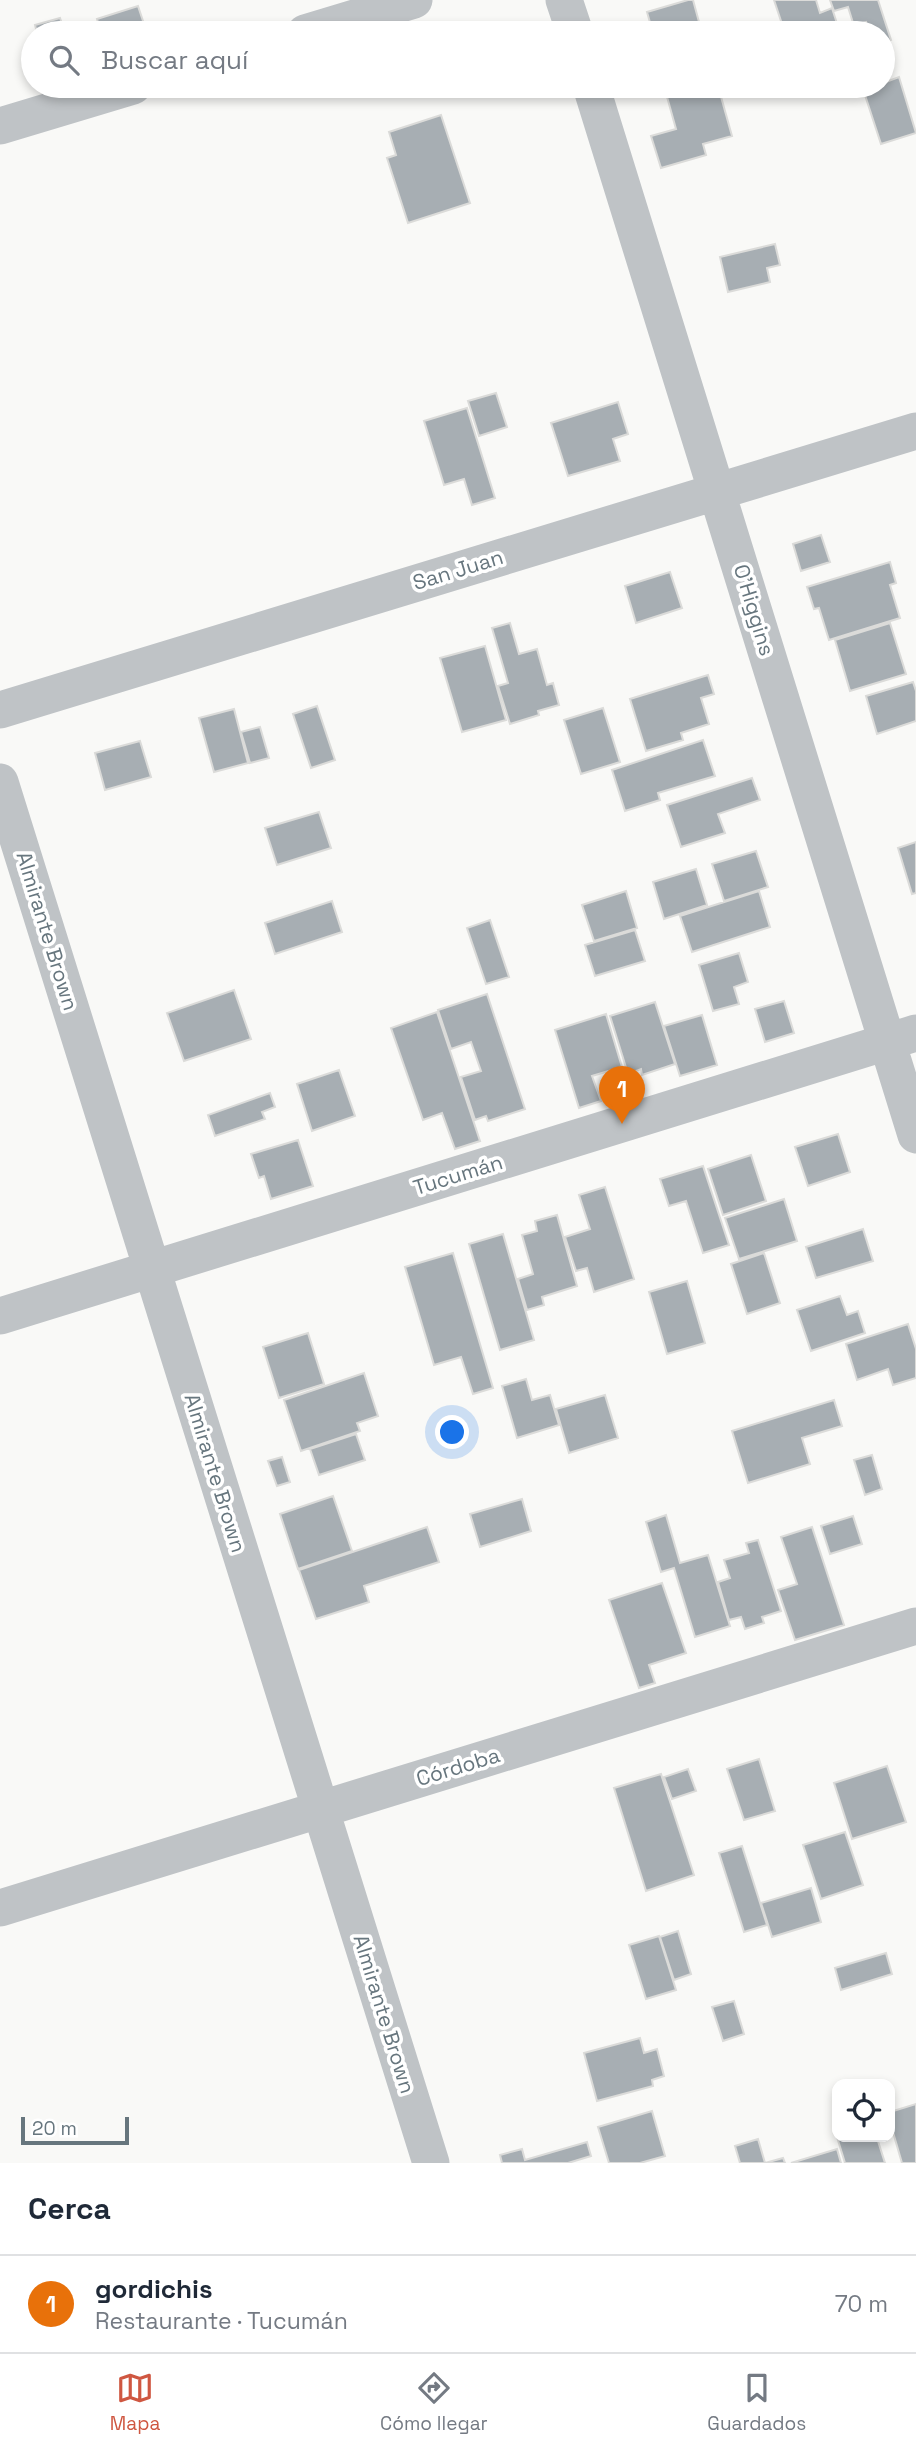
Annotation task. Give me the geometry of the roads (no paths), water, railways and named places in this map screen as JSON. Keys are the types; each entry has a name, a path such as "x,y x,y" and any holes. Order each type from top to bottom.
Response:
{"street":[{"path":"345,21 414,0"},
{"path":"564,0 571,21"},
{"path":"0,126 93,98"},
{"name":"O'Higgins","path":"595,98 717,491 902,1038 916,1135"},
{"name":"San Juan","path":"0,709 916,431"},
{"name":"Almirante Brown","path":"0,782 431,2163"},
{"name":"Tucumán","path":"0,1316 902,1038"},
{"name":"Córdoba","path":"0,1908 916,1626"}],"place":[{"name":"gordichis","path":"622,1124"}]}
